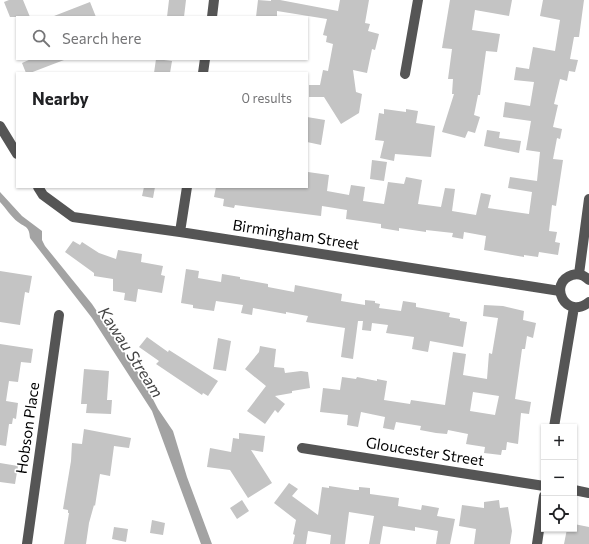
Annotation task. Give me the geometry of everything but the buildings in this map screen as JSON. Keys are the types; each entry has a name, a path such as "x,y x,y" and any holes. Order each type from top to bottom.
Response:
{"street":[{"path":"212,16 214,0"},
{"path":"405,74 418,0"},
{"path":"203,72 205,60"},
{"path":"0,126 16,152"},
{"name":"Birmingham Street","path":"39,188 43,194 73,217 560,290"},
{"path":"180,232 187,188"},
{"path":"578,274 589,198"},
{"path":"589,280 578,274 573,275 564,280 560,290 565,303 574,307 584,306 589,302"},
{"path":"554,424 574,307"},
{"name":"Hobson Place","path":"27,544 59,315"},
{"name":"Gloucester Street","path":"302,448 541,486"},
{"path":"577,490 589,492"},
{"path":"537,544 541,517"}],"shaded area":[{"path":"0,192 22,216 42,231 42,240 45,246 92,304 143,380 158,409 173,431 187,477 212,544 201,544 152,411 92,318 30,238 28,229 15,220 0,202"}],"water label":[{"name":"Kawau Stream","path":"131,352"}]}
